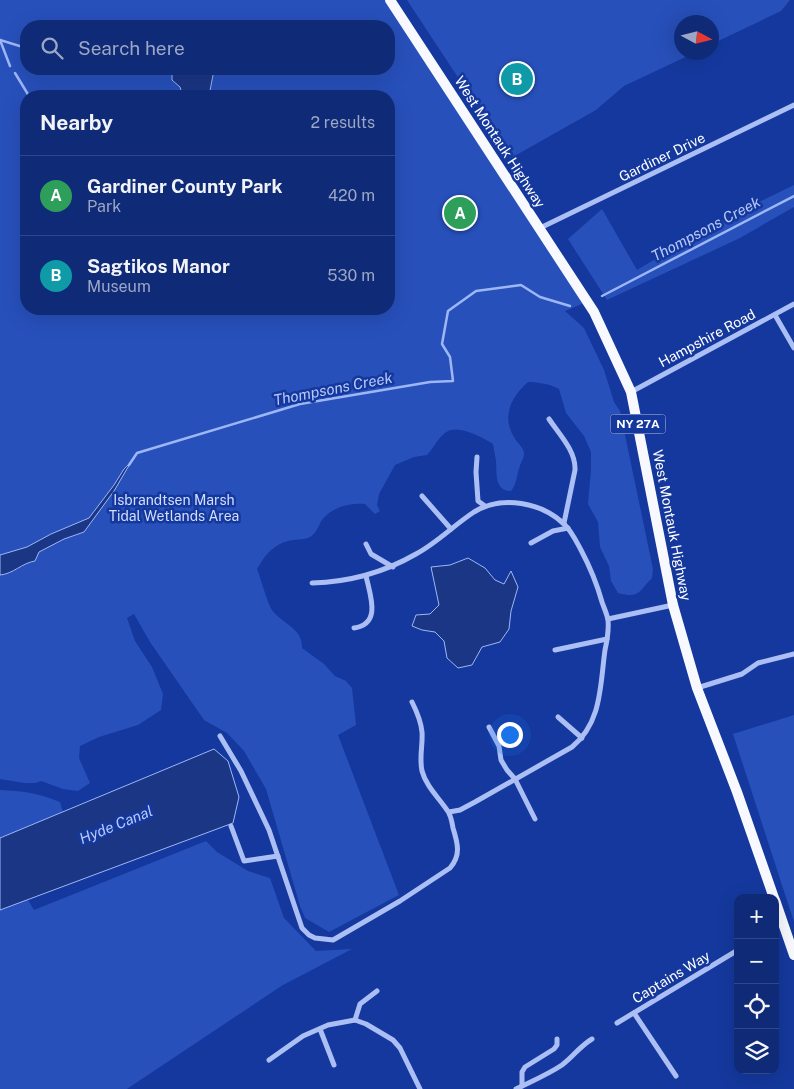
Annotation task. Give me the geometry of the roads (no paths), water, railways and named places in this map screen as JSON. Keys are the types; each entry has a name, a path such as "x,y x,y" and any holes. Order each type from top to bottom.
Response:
{"main road":[{"name":"West Montauk Highway","path":"390,0 594,312 631,392 673,605 697,688 773,894"},
{"name":"West Montauk Highway","path":"779,925 794,955"}],"street":[{"name":"Gardiner Drive","path":"540,228 794,105"},
{"name":"Hampshire Road","path":"631,392 794,304"},
{"path":"775,315 794,348"},
{"path":"549,419 573,454 575,462 566,526"},
{"path":"477,457 478,501 485,506"},
{"path":"422,496 451,529"},
{"path":"312,583 333,583 366,576 393,567 418,553 485,506 497,504 521,503 547,511 566,526 589,563 608,620 597,709 590,728 572,747 460,810 449,812"},
{"path":"531,543 552,531 566,526"},
{"path":"366,544 371,554 393,567"},
{"path":"354,628 367,624 372,616 366,576"},
{"path":"608,620 673,605"},
{"path":"554,650 607,639"},
{"path":"697,688 742,674 758,663 794,654"},
{"path":"220,736 248,784 278,856 302,928 315,938 333,940 400,901 450,868 456,861 458,852 457,840 449,812 427,784 422,770 420,754 422,732 419,716 412,702"},
{"path":"558,717 582,738"},
{"path":"489,727 499,746 501,760 515,779 535,819"},
{"path":"231,826 244,861 278,856"},
{"name":"Captains Way","path":"617,1023 734,952"},
{"path":"355,1020 360,1004 377,991"},
{"path":"634,1013 676,1076"},
{"path":"269,1060 303,1036 335,1023 355,1020 366,1024 393,1040 400,1048 420,1089"},
{"path":"320,1029 334,1065"},
{"path":"519,1088 524,1067 554,1049 558,1039"},
{"path":"519,1088 532,1083 560,1066 580,1047 592,1039"}],"water":[{"path":"172,75 213,75 210,90 181,90 172,80"},
{"path":"131,462 114,491 84,532 64,539 39,552 35,561 0,575 0,555 27,547 51,534 89,518"},
{"path":"468,558 485,568 495,580 504,584 511,571 518,587 511,611 509,629 500,642 482,647 472,665 458,668 447,658 444,641 435,632 412,626 416,615 430,614 439,605 431,567 450,565"},
{"name":"Hyde Canal","path":"214,749 228,761 239,797 233,823 0,910 0,838"}],"waterway":[{"path":"0,40 10,66"},
{"path":"0,40 20,46"},
{"path":"15,73 25,90"},
{"name":"Thompsons Creek","path":"602,296 794,196"},
{"name":"Thompsons Creek","path":"129,465 137,453 300,404 430,382 453,381 450,357 442,344 448,311 476,291 521,285 540,297 570,306"}],"place":[{"name":"Sagtikos Manor","path":"517,79"},
{"name":"Gardiner County Park","path":"460,213"}],"park label":[{"name":"Isbrandtsen Marsh Tidal Wetlands Area","path":"174,508"}]}
